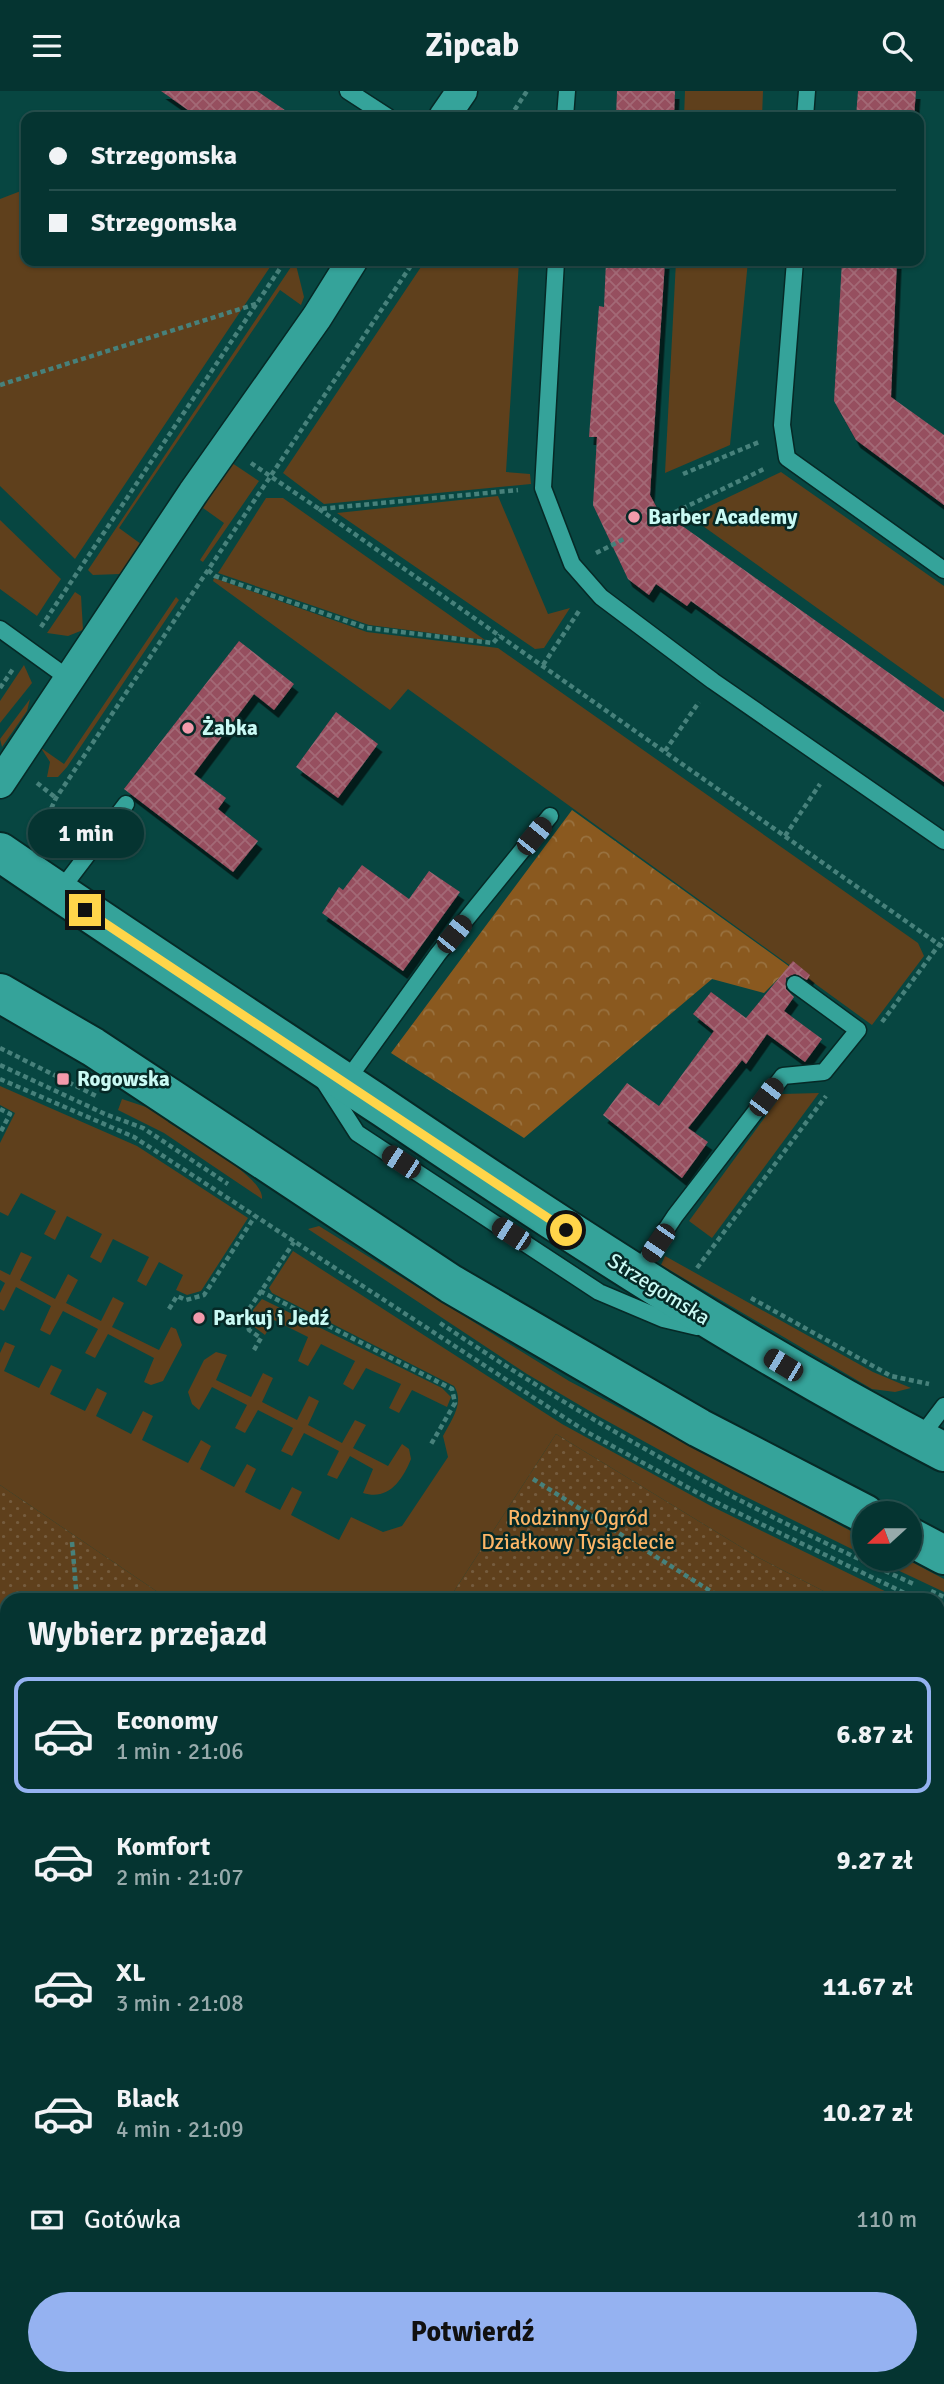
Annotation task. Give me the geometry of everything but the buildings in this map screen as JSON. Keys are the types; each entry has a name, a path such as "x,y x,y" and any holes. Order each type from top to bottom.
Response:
{"main road":[{"name":"Strzegomska","path":"0,852 636,1275 737,1337 932,1446"},
{"path":"0,993 93,1047 451,1284 699,1428 852,1507"},
{"path":"922,1543 944,1555"}],"street":[{"path":"447,112 462,91"},
{"path":"0,783 68,678 317,317 349,266"}],"lane":[{"path":"348,91 380,112"},
{"path":"565,112 567,91"},
{"path":"806,112 807,91"},
{"path":"556,266 543,488 572,564 593,590 713,681 944,841"},
{"path":"795,266 782,432 787,458 944,570"},
{"path":"0,629 68,678"},
{"path":"59,893 126,804"},
{"path":"345,1083 438,954 550,816"},
{"path":"636,1275 675,1216 783,1076 824,1072 858,1030 795,984"},
{"path":"308,1058 357,1133 588,1285 663,1319 737,1337"},
{"path":"932,1446 944,1406"}],"path":[{"path":"513,112 527,91"},
{"path":"0,688 282,266"},
{"path":"55,798 411,266"},
{"path":"0,385 257,304"},
{"path":"683,474 782,432"},
{"path":"226,446 942,946"},
{"path":"667,516 787,458"},
{"path":"319,509 543,488"},
{"path":"208,570 215,576 367,628 493,643 500,635"},
{"path":"542,665 593,590"},
{"path":"665,751 713,681"},
{"path":"785,836 834,765"},
{"path":"874,1032 942,946 944,938"},
{"path":"0,1048 101,1097"},
{"path":"0,1079 134,1137 585,1431 708,1498 904,1593"},
{"path":"697,1268 834,1086"},
{"path":"0,1109 10,1114 0,1133"},
{"path":"169,1309 177,1296 186,1300 204,1295 255,1216"},
{"path":"254,1350 261,1338 249,1330 246,1315 294,1242"},
{"path":"260,1291 452,1389 455,1403 430,1446"},
{"path":"533,1479 714,1593"},
{"path":"72,1542 76,1593"},
{"path":"886,1571 935,1593"}],"green space":[{"path":"685,91 763,91 762,112 684,112"},
{"path":"21,191 21,266 271,266 75,559 0,486 0,199"},
{"path":"292,266 296,266 304,297 301,305 280,290 119,528 141,544 120,574 93,575 88,570"},
{"path":"422,266 519,266 506,472 530,474 531,484 324,504 283,473"},
{"path":"676,266 748,266 730,445 665,473"},
{"path":"232,463 259,481 203,562 200,560 224,523 203,508"},
{"path":"781,472 944,586 944,699 689,516"},
{"path":"498,496 548,614 570,608 544,648 535,649 337,513"},
{"path":"266,498 283,498 485,640 369,625 218,573"},
{"path":"0,520 61,579 37,616 0,589"},
{"path":"214,578 367,632 498,648 918,943 924,956 872,1025 408,689 390,710 213,581"},
{"path":"75,592 81,596 83,630 68,636 47,633"},
{"path":"176,597 179,600 67,767 58,777 47,777 50,762 41,748 64,764"},
{"path":"24,665 32,683 0,723 0,701"},
{"path":"30,699 27,711 2,747 0,739"},
{"path":"572,810 790,967 764,993 712,979 524,1138 391,1053"},
{"path":"0,1086 137,1146 248,1218 201,1291 187,1295 176,1290 183,1275 159,1262 146,1286 137,1281 149,1257 113,1239 101,1263 90,1257 102,1234 67,1216 55,1240 44,1234 56,1211 21,1193 8,1216 0,1212 0,1143 15,1113 0,1105"},
{"path":"819,1093 712,1238 689,1221 782,1094"},
{"path":"122,1099 169,1119 168,1122 224,1157 251,1180 260,1190 262,1199 164,1133 118,1110"},
{"path":"319,1226 569,1381 852,1532 852,1549 734,1491 598,1416 527,1374 308,1229"},
{"path":"293,1251 562,1424 711,1506 889,1593 827,1593 759,1558 556,1434 453,1593 159,1593 0,1485 0,1353 5,1342 15,1346 4,1371 39,1388 51,1365 62,1370 50,1394 85,1411 97,1388 107,1393 96,1416 131,1434 143,1411 153,1416 142,1440 188,1463 201,1440 211,1446 200,1469 234,1487 247,1464 256,1469 245,1492 280,1510 292,1487 302,1492 291,1515 339,1540 351,1517 383,1532 402,1526 448,1457 443,1436 456,1411 458,1399 454,1386 272,1293 269,1288"},
{"path":"21,1252 32,1257 20,1280 55,1299 68,1274 78,1280 66,1303 101,1321 113,1297 124,1303 112,1327 159,1350 171,1327 176,1329 182,1345 163,1381 151,1385 144,1382 154,1358 108,1334 95,1358 85,1353 98,1329 63,1311 50,1335 40,1330 51,1306 16,1287 4,1311 0,1309 0,1293 5,1283 0,1280 0,1270 10,1275"},
{"path":"665,1256 873,1372 911,1388 895,1392 872,1389 661,1265"},
{"path":"262,1299 442,1388 451,1397 447,1407 412,1390 399,1413 389,1408 401,1384 366,1368 353,1390 343,1384 355,1361 321,1344 308,1366 298,1361 308,1337 274,1320 265,1335 253,1326 253,1310"},
{"path":"216,1352 227,1355 216,1380 251,1397 263,1373 273,1378 262,1402 297,1420 309,1396 319,1401 308,1425 342,1443 355,1420 366,1425 353,1448 388,1466 402,1444 409,1449 411,1459 403,1475 387,1492 372,1495 363,1493 373,1469 350,1456 337,1479 327,1475 339,1451 304,1433 292,1456 281,1451 293,1428 258,1410 245,1433 235,1428 247,1405 212,1387 199,1410 192,1404 188,1392 204,1360"},
{"name":"Rodzinny Ogród Działkowy Tysiąclecie","path":"556,1434 759,1558 827,1593 453,1593"},
{"path":"0,1485 159,1593 0,1593"},
{"path":"922,1567 944,1579 944,1592 899,1571 922,1571"}],"place":[{"name":"Barber Academy","path":"634,517"},
{"name":"Żabka","path":"188,728"},
{"name":"Rogowska","path":"63,1079"},
{"name":"Parkuj i Jedź","path":"199,1318"}],"route":[{"path":"85,910 566,1230"}]}
